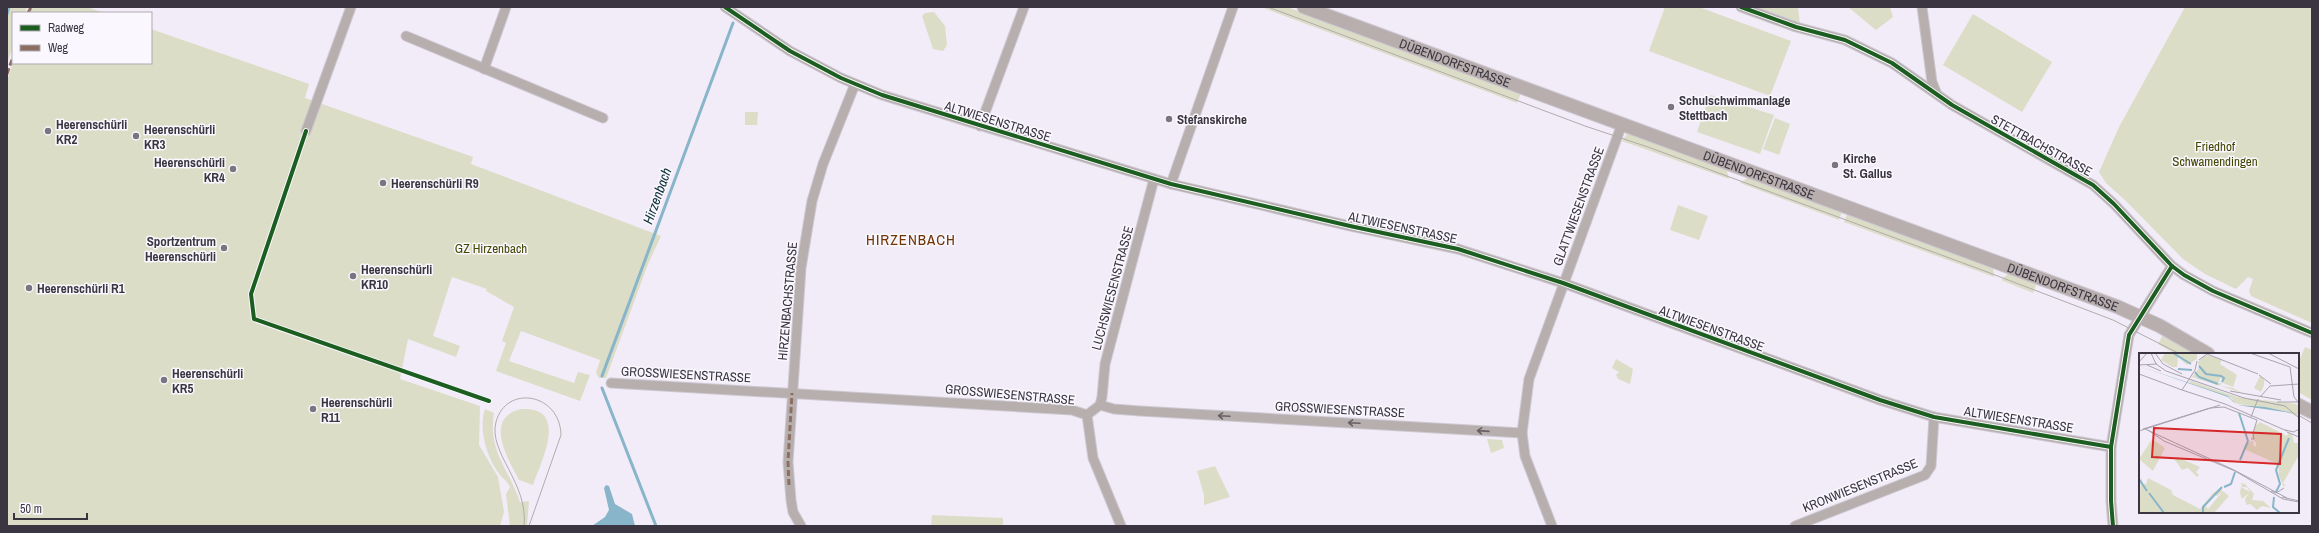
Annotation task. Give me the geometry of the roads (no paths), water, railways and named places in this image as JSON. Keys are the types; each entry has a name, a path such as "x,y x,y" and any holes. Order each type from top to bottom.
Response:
{"street":[{"path":"306,131 351,7"},
{"path":"484,69 506,7"},
{"name":"ALTWIESENSTRASSE","path":"725,7 790,51 855,84 980,126 1171,184 1350,226 1458,248 1563,283 1880,400 1934,417 2111,447"},
{"path":"980,126 1024,7"},
{"path":"1171,184 1233,7"},
{"name":"DÜBENDORFSTRASSE","path":"1304,7 1842,204 2142,317 2206,353"},
{"name":"STETTBACHSTRASSE","path":"1741,7 1790,25 1846,40 1892,63 1936,92 1952,105 2093,186 2114,204 2172,266 2202,286 2312,333"},
{"path":"1922,7 1932,82 1936,92"},
{"path":"406,36 603,118"},
{"name":"HIRZENBACHSTRASSE","path":"801,526 793,512 788,476 800,277 812,202 823,164 855,84"},
{"name":"GLATTWIESENSTRASSE","path":"1552,526 1530,471 1522,433 1528,380 1622,124"},
{"name":"LUCHSWIESENSTRASSE","path":"1104,407 1102,397 1105,364 1154,179"},
{"path":"2113,526 2111,501 2111,447 2129,335 2142,317 2172,266"},
{"name":"GROSSWIESENSTRASSE","path":"611,383 1072,410 1087,415 1104,407 1522,433"},
{"path":"2299,406 2312,412"},
{"path":"1087,415 1093,458 1121,526"},
{"name":"KRONWIESENSTRASSE","path":"1795,526 1925,475 1931,466 1934,417"}],"water":[{"path":"606,485 609,486 615,504 632,514 635,526 592,526 605,517 609,510 604,488"}],"waterway":[{"path":"7,14 9,7"},
{"name":"Hirzenbach","path":"602,376 733,23"},
{"name":"Hirzenbach","path":"602,388 656,526"}],"tram line":[{"path":"1268,7 1585,126 1648,147 1982,270 2113,320 2178,353"},
{"path":"524,526 524,510 521,496 503,457 495,434 496,422 502,410 510,402 521,398 532,398 543,402 552,410 558,421 561,435 529,526"},
{"path":"2299,416 2312,423"}],"place":[{"name":"Schulschwimmanlage Stettbach","path":"1671,107"},
{"name":"Stefanskirche","path":"1169,119"},
{"name":"Heerenschürli KR2","path":"48,131"},
{"name":"Heerenschürli KR3","path":"136,136"},
{"name":"Kirche St. Gallus","path":"1835,165"},
{"name":"Heerenschürli KR4","path":"233,169"},
{"name":"Heerenschürli R9","path":"383,183"},
{"name":"Sportzentrum Heerenschürli","path":"224,248"},
{"name":"Heerenschürli KR10","path":"353,276"},
{"name":"Heerenschürli R1","path":"29,288"},
{"name":"Heerenschürli KR5","path":"164,380"},
{"name":"Heerenschürli R11","path":"313,409"}],"district":[{"name":"HIRZENBACH","path":"911,240"}],"park label":[{"name":"Friedhof Schwamendingen","path":"2215,154"},
{"name":"GZ Hirzenbach","path":"491,248"}]}
